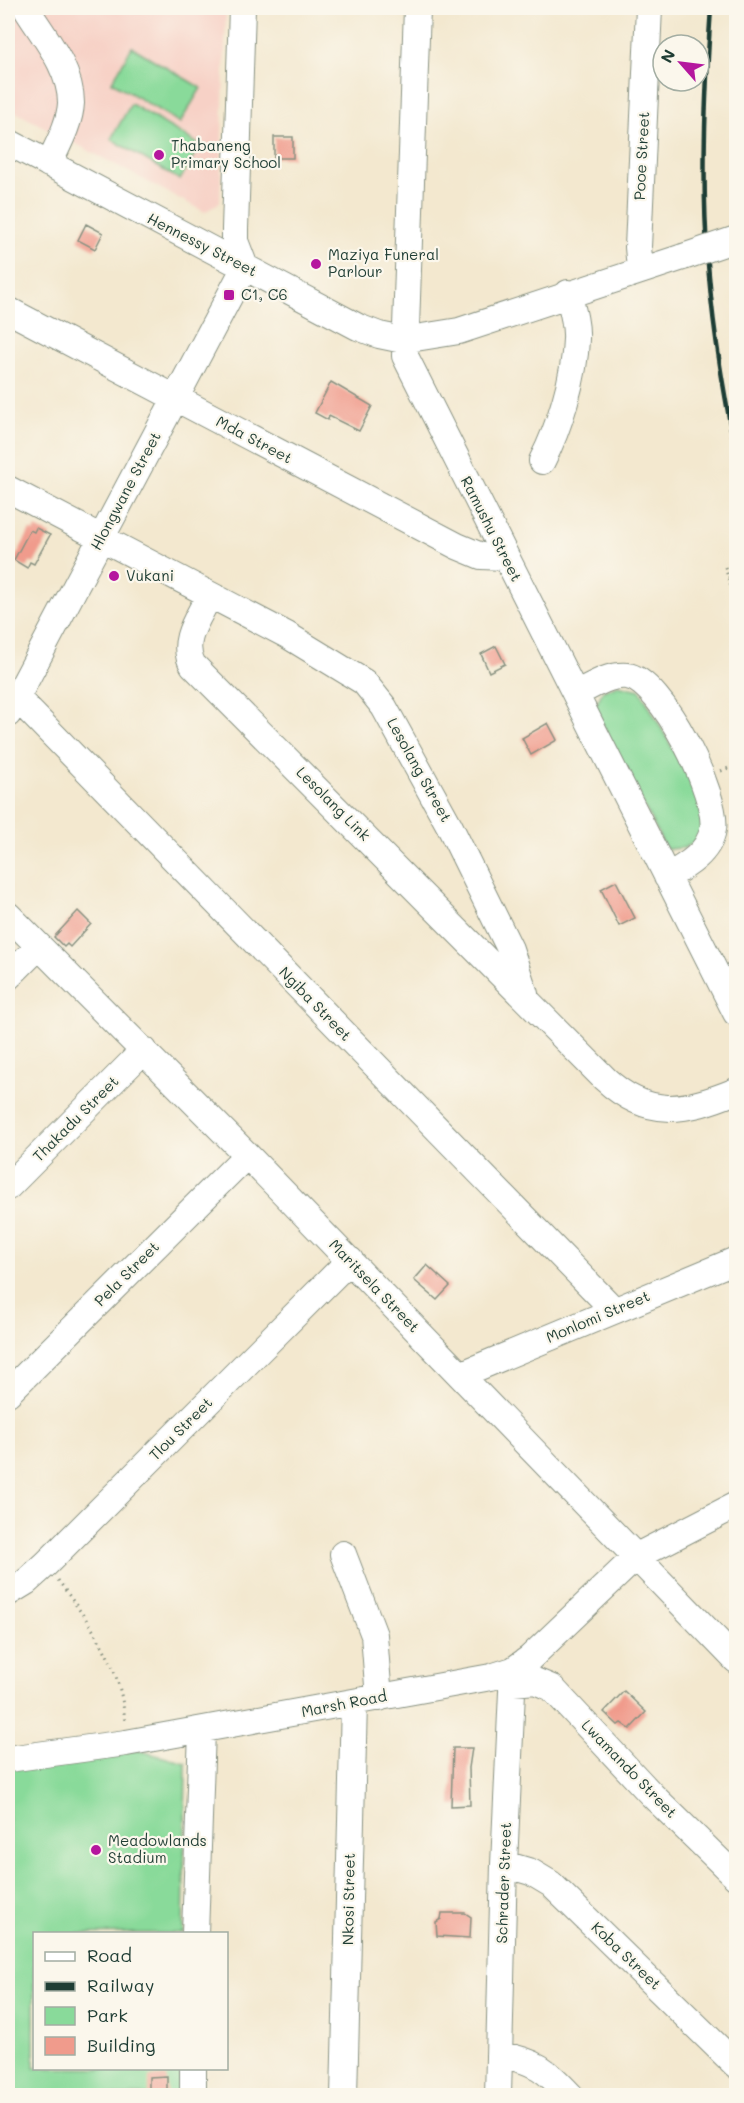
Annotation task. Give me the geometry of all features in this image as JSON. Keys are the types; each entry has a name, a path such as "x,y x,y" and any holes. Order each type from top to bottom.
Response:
{"street":[{"path":"26,8 55,54 68,83 71,105 64,133 49,164"},
{"path":"242,8 235,241 245,267"},
{"name":"Ramushu Street","path":"417,8 403,340 407,362 736,1013"},
{"name":"Pooe Street","path":"640,269 638,248 649,8"},
{"name":"Hennessy Street","path":"8,142 358,327 379,335 403,340 459,331 736,239"},
{"name":"Hlongwane Street","path":"14,690 101,539 245,267"},
{"path":"542,461 556,429 575,355 576,323 568,293"},
{"name":"Mda Street","path":"8,309 457,546 481,556 504,557"},
{"name":"Lesolang Street","path":"8,489 287,635 356,676 380,700 449,825 502,930 522,979 525,997 604,1079 630,1099 653,1107 685,1107 736,1091"},
{"name":"Lesolang Link","path":"209,596 188,644 189,658 193,665 525,997"},
{"path":"576,694 597,683 618,677 638,680 662,703 703,778 715,817 713,832 706,847 694,859 667,876"},
{"name":"Ngiba Street","path":"14,690 614,1310"},
{"name":"Maritsela Street","path":"8,915 350,1260 736,1660"},
{"path":"8,977 39,946"},
{"name":"Thakadu Street","path":"8,1187 144,1050"},
{"name":"Pela Street","path":"8,1393 247,1155"},
{"name":"Tlou Street","path":"8,1593 26,1582 46,1564 350,1260"},
{"name":"Monlomi Street","path":"460,1375 736,1260"},
{"name":"Marsh Road","path":"8,1759 126,1743 513,1676 637,1556 736,1505"},
{"path":"343,1554 374,1635 380,1698"},
{"name":"Schrader Street","path":"498,2096 504,1864 513,1676"},
{"name":"Lwamando Street","path":"513,1676 552,1688 652,1796 736,1877"},
{"name":"Nkosi Street","path":"344,2096 354,1703"},
{"path":"195,1932 202,1730"},
{"name":"Koba Street","path":"504,1864 531,1872 551,1884 736,2065"},
{"path":"499,2055 538,2064 571,2096"},
{"path":"193,2096 194,2070"}],"path":[{"path":"725,567 736,604"},
{"path":"728,578 736,576"},
{"path":"46,1564 110,1657 124,1707 126,1743"}],"shaded area":[{"name":"Thabaneng Primary School","path":"8,8 226,8 220,202 205,212 8,108"}],"green space":[{"path":"132,47 201,88 180,123 112,82"},
{"path":"131,104 200,145 180,180 111,139"},
{"path":"618,685 640,690 708,812 705,837 684,848 666,849 594,708 603,691"},
{"name":"Meadowlands Stadium","path":"133,1749 186,1763 183,1932 33,1932 33,2070 181,2070 181,2095 8,2095 8,1767"}],"building":[{"path":"274,137 293,137 293,158 274,158"},
{"path":"86,224 103,233 95,249 78,240"},
{"path":"331,382 372,406 359,431 329,416 328,420 315,413"},
{"path":"36,528 50,535 34,564 30,562 27,568 14,560 30,530 34,532"},
{"path":"496,646 505,664 489,672 481,654"},
{"path":"548,723 557,740 531,755 522,738"},
{"path":"616,881 635,918 619,926 601,889"},
{"path":"78,911 91,924 70,947 67,944 64,947 54,937"},
{"path":"427,1265 450,1286 437,1300 414,1280"},
{"path":"624,1691 646,1712 630,1729 621,1723 618,1725 604,1712"},
{"path":"453,1748 472,1748 469,1768 470,1805 451,1806"},
{"path":"442,1913 465,1913 471,1917 470,1938 437,1936 436,1922 441,1919"},
{"path":"167,2076 167,2096 149,2096 149,2077"}],"railway":[{"path":"711,8 707,74 705,209 711,299 736,456"}],"place":[{"name":"Thabaneng Primary School","path":"159,155"},
{"name":"Maziya Funeral Parlour","path":"316,264"},
{"name":"C1, C6","path":"229,295"},
{"name":"Vukani","path":"114,576"},
{"name":"Meadowlands Stadium","path":"96,1850"}]}
